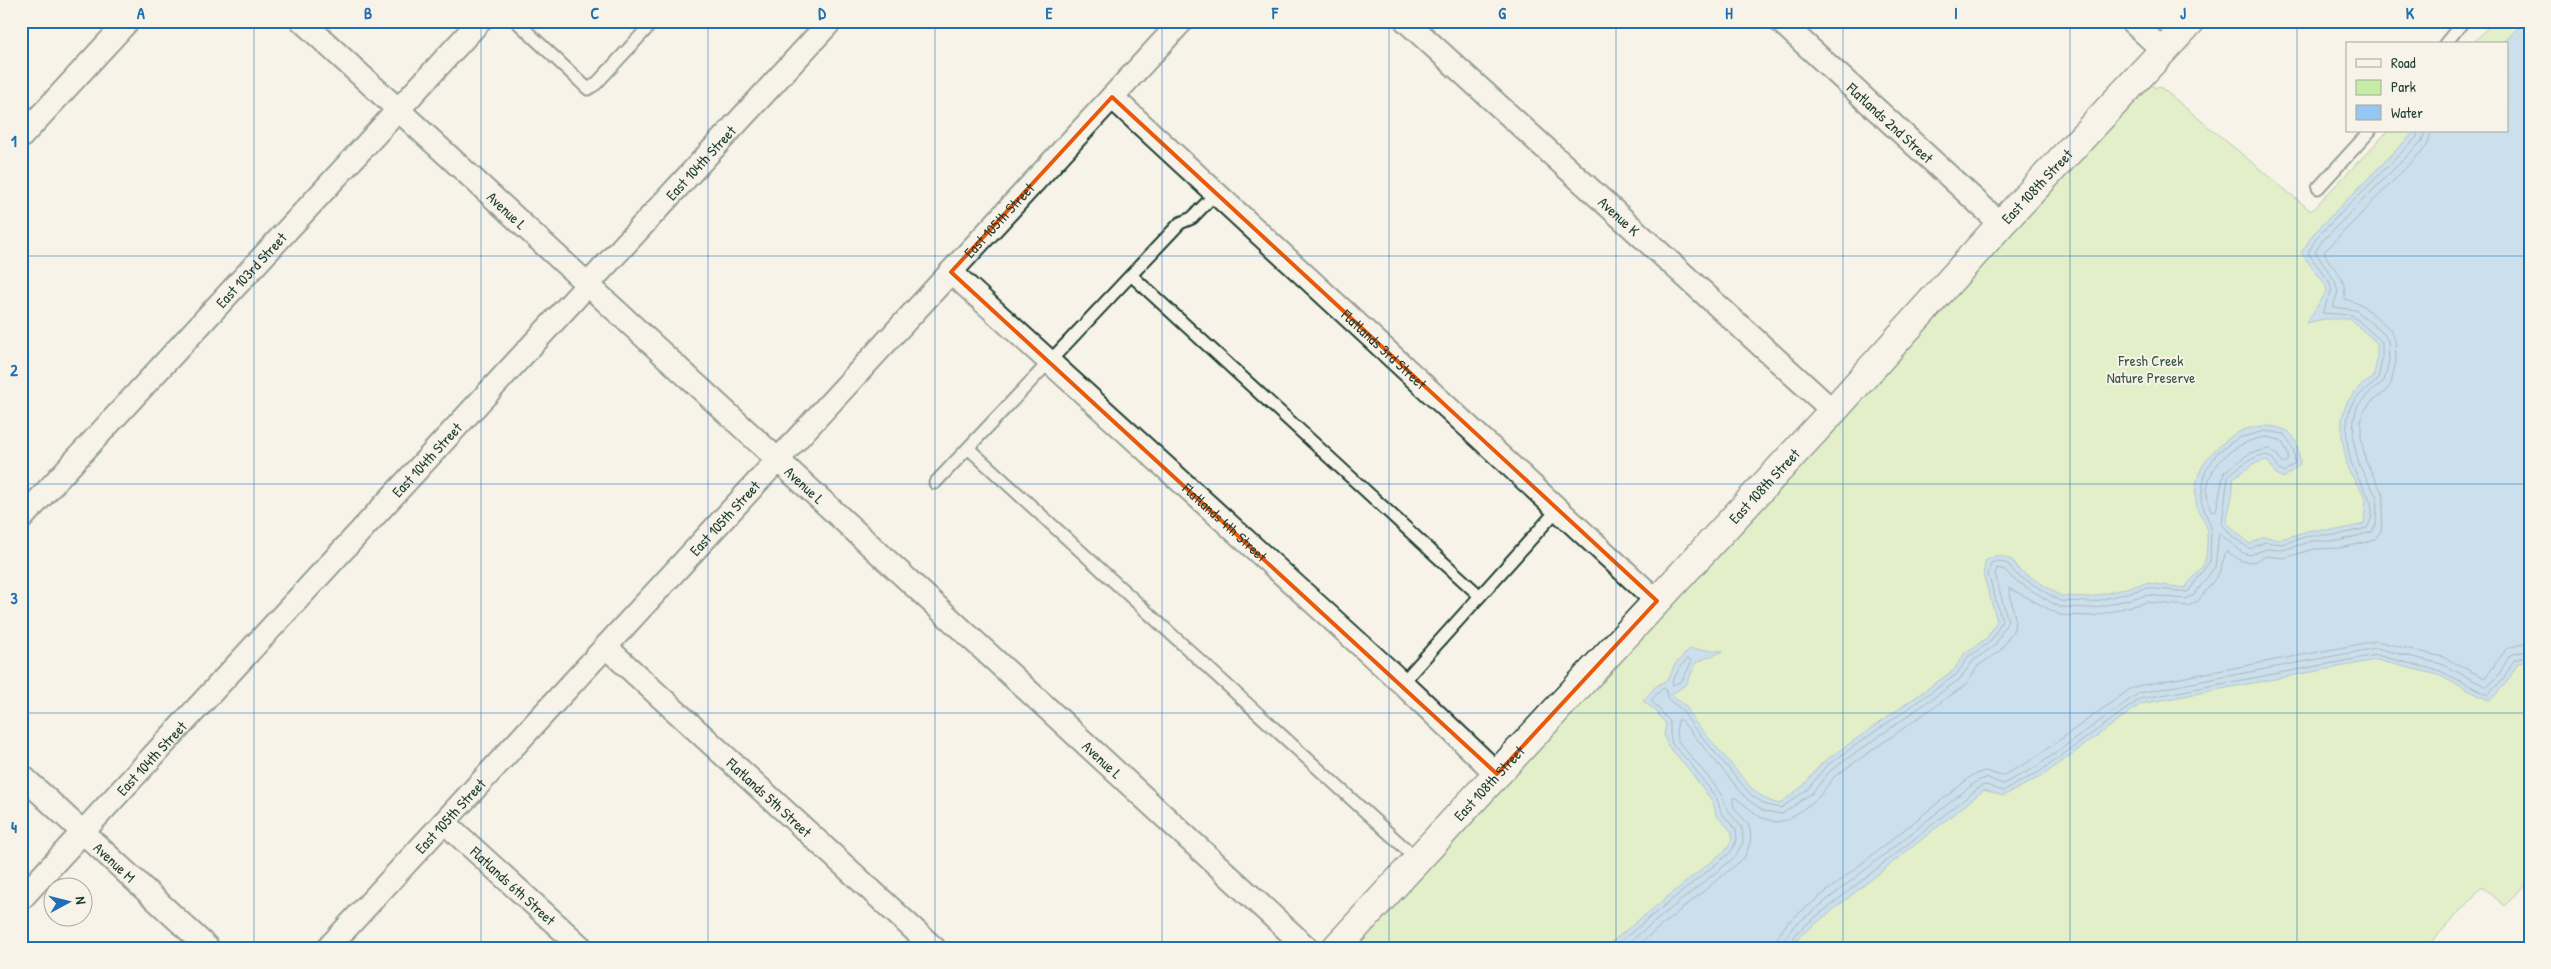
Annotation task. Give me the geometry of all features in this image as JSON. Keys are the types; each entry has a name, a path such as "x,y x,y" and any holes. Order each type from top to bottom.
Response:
{"street":[{"path":"21,137 128,21"},
{"name":"Avenue L","path":"302,21 1307,948"},
{"name":"East 103rd Street","path":"21,519 480,21"},
{"name":"East 104th Street","path":"21,899 830,21"},
{"name":"East 105th Street","path":"328,948 1182,21"},
{"name":"Avenue K","path":"1406,21 1833,411"},
{"name":"Flatlands 2nd Street","path":"1780,21 2001,224"},
{"path":"2131,21 2164,51"},
{"name":"East 108th Street","path":"1336,948 1833,411 2001,224 2191,21"},
{"name":"Flatlands 3rd Street","path":"1112,97 1657,601"},
{"name":"Flatlands 4th Street","path":"951,272 1402,683 1497,774"},
{"name":"Flatlands 5th Street","path":"606,647 934,948"},
{"name":"Avenue M","path":"21,775 208,948"},
{"name":"Flatlands 6th Street","path":"444,822 582,948"}],"lane":[{"path":"516,21 588,89 596,84 654,21"},
{"path":"2447,42 2462,22"},
{"path":"2318,188 2369,132"},
{"path":"935,483 1180,223 1192,218 1216,193"},
{"path":"1131,276 1480,596"},
{"path":"968,448 1418,860"},
{"path":"1402,683 1558,509"}],"highlighted area":[{"path":"1112,97 1657,601 1497,774 951,272"}],"green space":[{"path":"2494,21 2530,21 2508,43 2474,42"},
{"name":"Fresh Creek Nature Preserve","path":"2140,76 2156,88 2159,86 2311,211 2387,132 2462,132 2385,341 2379,522 2187,597 2017,648 1629,948 1341,948"},
{"path":"2530,639 2530,882 2528,881 2505,906 2482,887 2426,948 1775,948 1982,775 2138,690"}],"water":[{"path":"2525,21 2530,21 2530,661 2518,663 2507,682 2490,701 2438,675 2376,660 2141,704 2042,776 2003,796 1984,790 1800,936 1792,948 1604,948 1728,848 1732,839 1732,832 1716,815 1713,802 1687,767 1668,746 1664,735 1666,724 1655,710 1643,701 1654,688 1669,678 1675,664 1690,649 1724,651 1697,662 1686,685 1670,695 1686,706 1695,722 1755,792 1779,804 1804,785 1822,763 1954,670 1965,653 1987,638 1997,621 1983,574 1986,560 1998,555 2012,560 2019,570 2061,596 2091,597 2146,583 2185,588 2205,561 2206,526 2197,508 2195,491 2200,472 2204,463 2217,449 2232,436 2244,430 2257,426 2270,426 2288,431 2294,439 2300,459 2300,464 2284,478 2276,474 2267,460 2255,463 2233,478 2227,523 2250,544 2264,537 2281,539 2311,530 2337,530 2364,524 2366,498 2348,470 2342,439 2342,417 2347,402 2360,386 2373,378 2377,360 2377,343 2350,319 2324,319 2306,323 2327,291 2325,284 2301,253 2313,234 2414,132 2508,132 2508,42 2504,42"}]}
